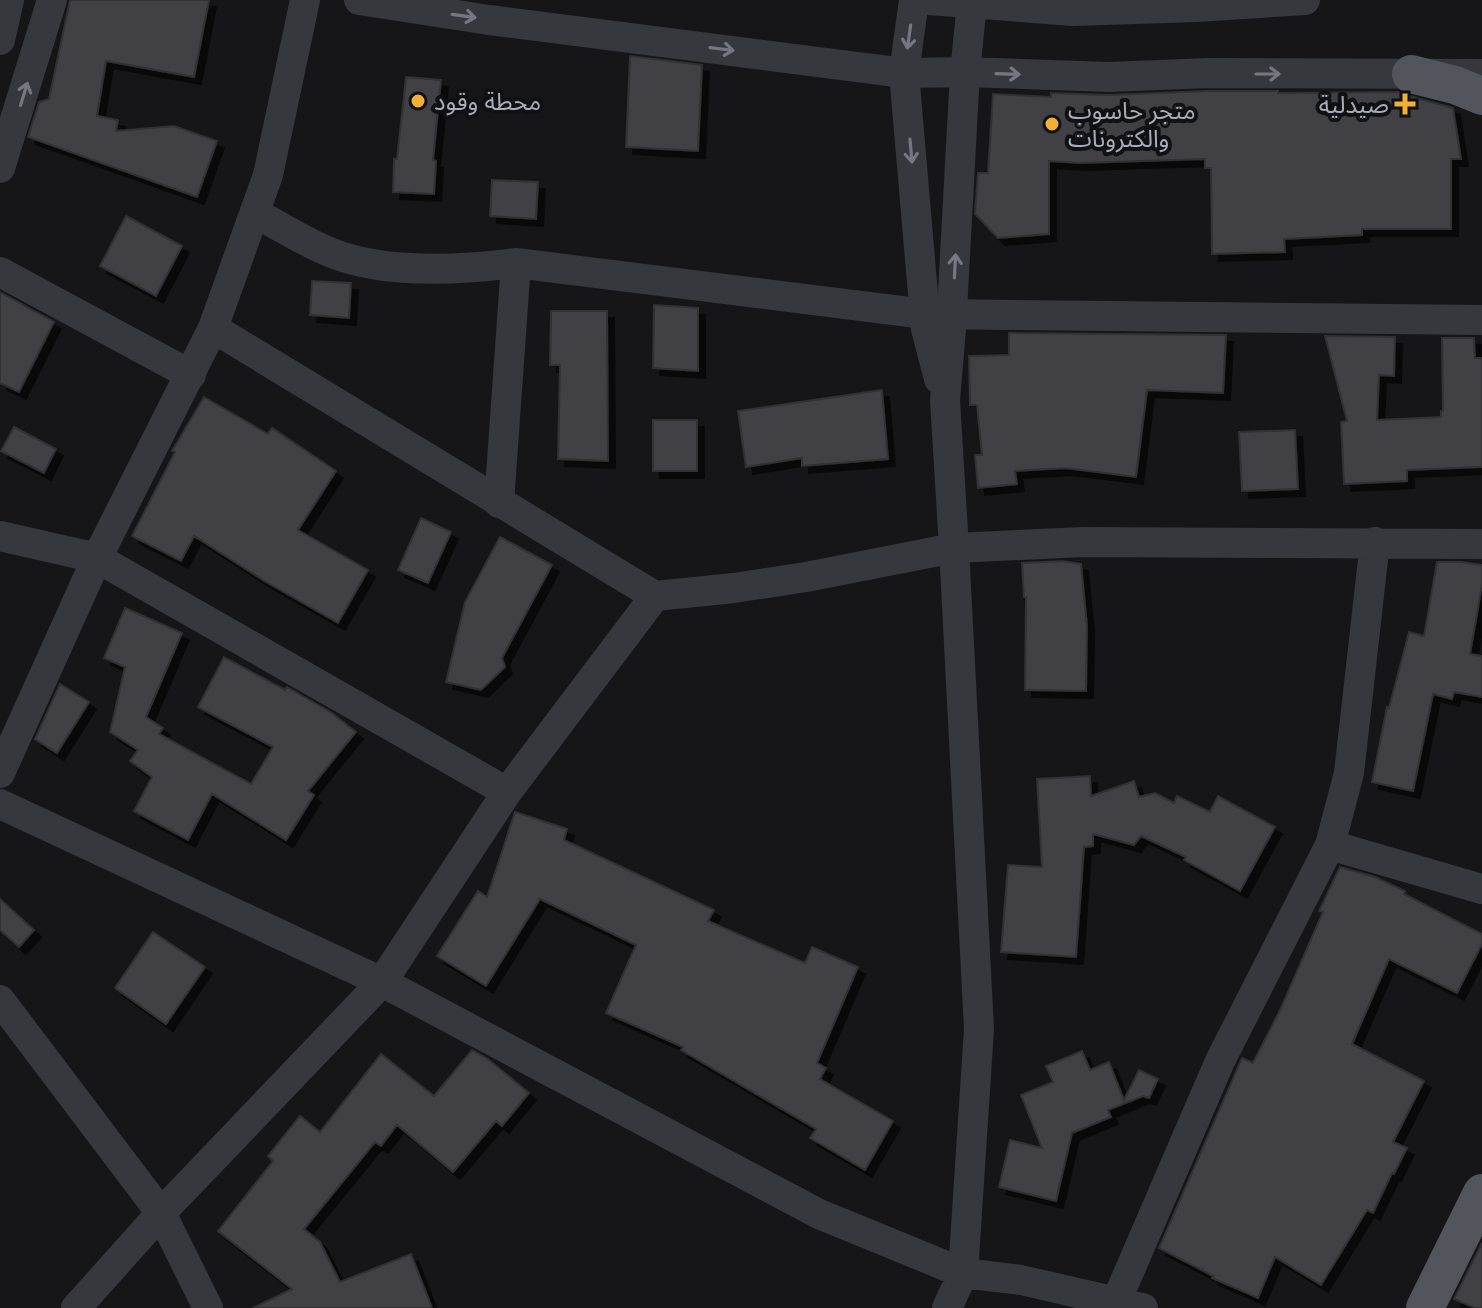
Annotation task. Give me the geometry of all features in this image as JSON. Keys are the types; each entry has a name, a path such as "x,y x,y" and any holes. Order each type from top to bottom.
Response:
{"main road":[{"path":"1411,74 1455,85 1482,96"},
{"path":"1425,1308 1482,1193"}],"street":[{"path":"0,40 9,0"},
{"path":"0,168 52,0"},
{"path":"0,773 97,558 213,328 268,175 305,0"},
{"path":"359,0 489,20 904,73 1109,77 1208,73 1482,74"},
{"path":"914,0 904,73 938,314 945,400 979,1029 963,1273 947,1308"},
{"path":"929,0 1073,11 1305,0"},
{"path":"938,314 972,3"},
{"path":"255,213 332,253 367,263 419,268 516,263 938,314 1482,320"},
{"path":"499,503 516,263"},
{"path":"0,272 191,375"},
{"path":"213,328 655,596 806,577 954,548 1083,542 1482,544"},
{"path":"0,536 97,558 507,792"},
{"path":"0,804 382,982 819,1214 963,1273 1021,1280 1130,1305 1220,1061 1330,845 1349,773 1375,542"},
{"path":"76,1308 161,1213 382,982 507,792 655,596"},
{"path":"1330,845 1482,889"},
{"path":"0,1000 161,1213 208,1308"}],"building":[{"path":"70,0 209,0 194,77 106,61 97,116 118,120 116,131 174,126 217,141 197,197 28,137 39,102 49,99"},
{"path":"630,56 702,65 698,151 626,147"},
{"path":"406,77 441,80 433,160 436,161 434,194 393,192 394,159 397,159"},
{"path":"1208,91 1399,92 1453,108 1461,159 1451,159 1451,229 1362,229 1362,235 1284,239 1285,252 1212,254 1211,168 1205,168 1205,159 1049,161 1049,234 998,238 975,214 978,173 988,173 993,94 1051,97 1051,93 1108,95"},
{"path":"492,180 538,182 536,219 490,216"},
{"path":"126,216 182,246 156,296 100,266"},
{"path":"312,281 351,283 349,318 310,315"},
{"path":"0,292 54,322 19,392 0,383"},
{"path":"654,305 698,308 698,371 653,368"},
{"path":"551,311 607,311 608,461 558,459 560,365 550,365"},
{"path":"1009,333 1226,335 1223,393 1147,390 1136,477 1065,468 1015,471 1017,484 978,488 975,455 982,455 977,405 970,405 969,356 1009,355"},
{"path":"1325,336 1395,337 1394,376 1379,375 1377,420 1441,417 1442,338 1474,338 1475,358 1482,358 1482,467 1407,470 1407,481 1344,484 1341,422 1347,421"},
{"path":"882,390 888,459 802,466 802,458 746,467 738,411"},
{"path":"204,397 268,434 272,428 336,471 298,530 368,570 338,623 194,536 181,561 132,536 175,452 172,451"},
{"path":"653,420 697,420 697,471 653,471"},
{"path":"14,427 56,449 44,473 1,451"},
{"path":"1295,430 1298,489 1242,491 1239,432"},
{"path":"421,518 451,532 428,583 398,570"},
{"path":"500,537 552,565 502,658 505,667 481,690 446,682 465,602"},
{"path":"1063,561 1081,564 1087,626 1086,691 1025,690 1026,597 1022,563"},
{"path":"1437,562 1482,565 1482,585 1470,654 1482,656 1482,697 1454,692 1452,699 1433,694 1413,791 1372,782 1387,707 1409,632 1424,636"},
{"path":"125,608 182,633 146,717 163,728 159,734 251,784 273,747 198,707 224,657 285,690 287,687 332,713 356,732 308,791 314,795 286,840 212,794 188,840 134,811 152,777 130,761 138,750 110,732 125,667 104,658"},
{"path":"60,684 89,702 57,753 35,739"},
{"path":"1090,776 1091,796 1134,781 1139,797 1155,793 1174,803 1177,796 1210,812 1218,796 1275,827 1240,891 1184,860 1186,857 1141,836 1134,845 1093,834 1093,846 1084,847 1076,957 1001,952 1008,865 1042,867 1037,779"},
{"path":"515,812 567,829 564,840 714,910 708,921 805,963 812,947 858,967 817,1063 826,1068 820,1079 893,1121 865,1170 810,1138 816,1129 681,1050 683,1047 606,1013 636,945 540,899 486,986 437,956 478,891 487,897"},
{"path":"1340,867 1375,877 1405,891 1404,894 1482,934 1482,944 1457,993 1389,959 1352,1044 1424,1081 1393,1142 1407,1148 1373,1213 1367,1210 1321,1285 1275,1257 1258,1298 1212,1278 1159,1248 1242,1058 1253,1063 1281,1008"},
{"path":"0,899 34,930 19,947 0,930"},
{"path":"153,932 205,967 166,1024 115,988"},
{"path":"472,1050 488,1059 529,1093 502,1126 496,1121 453,1172 397,1125 381,1146 375,1142 304,1229 320,1242 340,1282 411,1254 432,1308 253,1308 292,1289 218,1231 273,1161 268,1156 300,1116 320,1132 381,1054 434,1096"},
{"path":"1082,1051 1090,1070 1109,1062 1124,1100 1139,1070 1158,1079 1149,1098 1143,1096 1108,1110 1111,1117 1072,1133 1056,1201 999,1187 1010,1140 1042,1148 1021,1095 1053,1082 1046,1066"},
{"path":"1482,1243 1482,1308 1475,1308 1454,1299"}],"place":[{"name":"محطة وقود","path":"418,101"},
{"name":"صيدلية","path":"1405,104"},
{"name":"متجر حاسوب والكترونات","path":"1052,124"}]}
